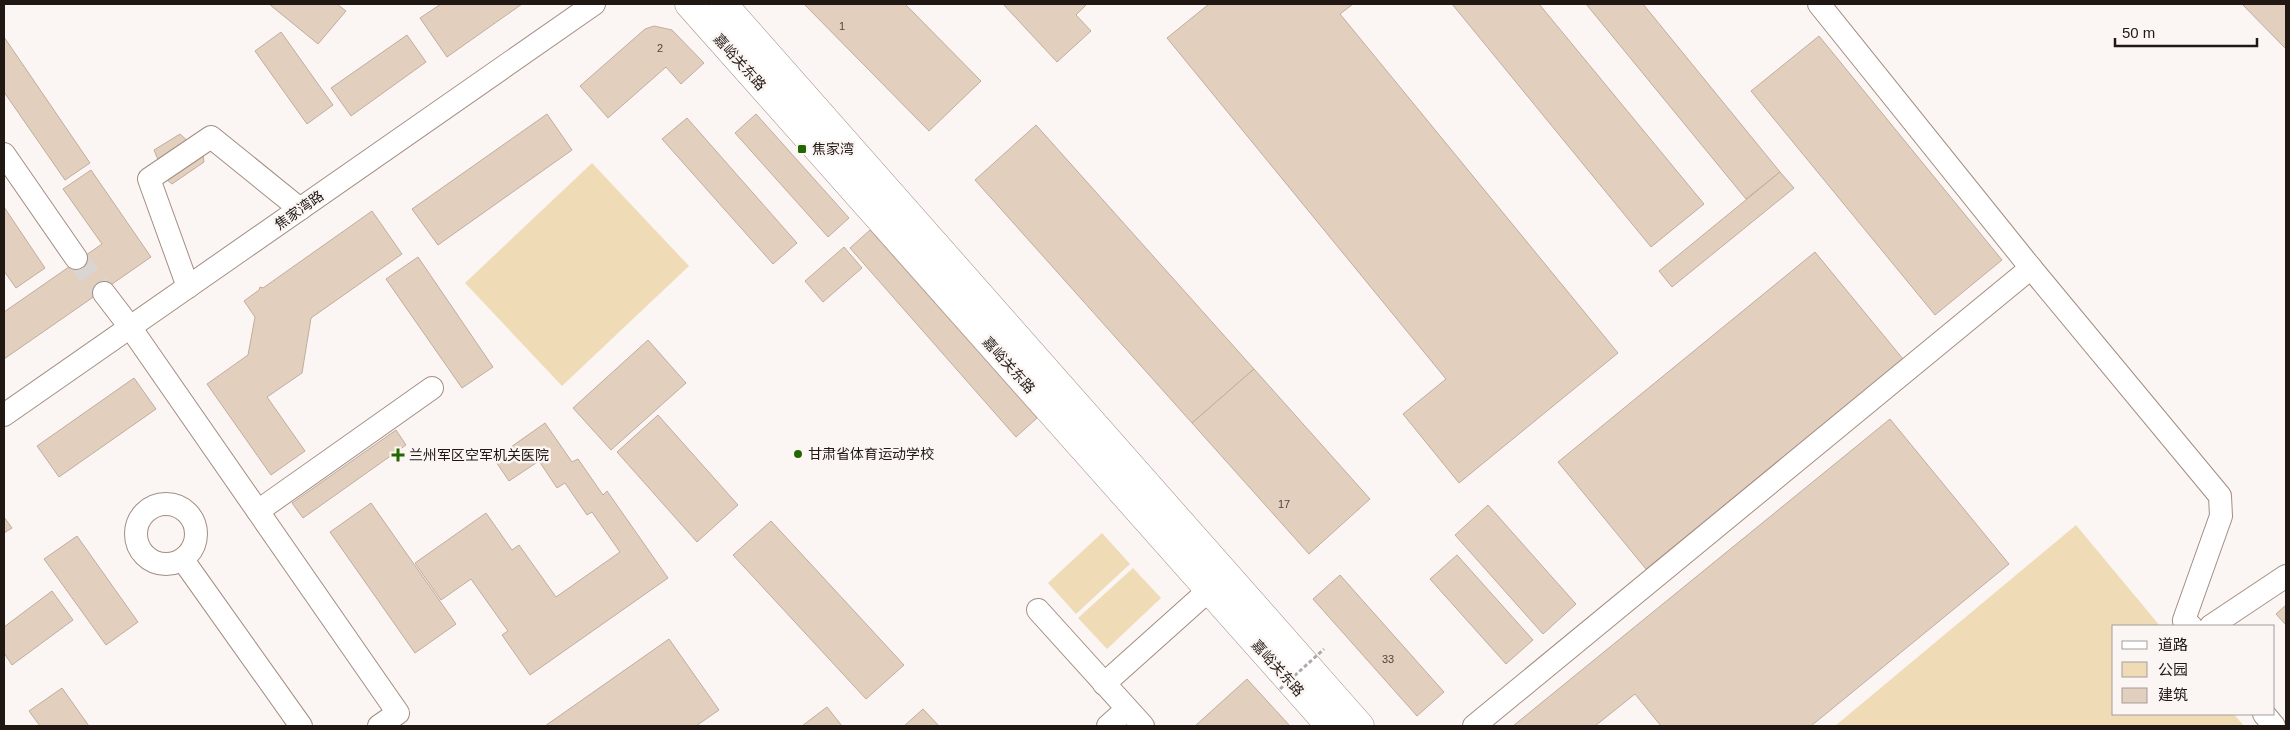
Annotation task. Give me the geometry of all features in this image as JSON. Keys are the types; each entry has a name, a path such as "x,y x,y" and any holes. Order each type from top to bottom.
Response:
{"main road":[{"name":"嘉峪关东路","path":"689,4 1330,726"},
{"name":"嘉峪关东路","path":"722,4 1360,726"}],"street":[{"name":"焦家湾路","path":"4,415 594,4"},
{"path":"1819,4 2031,268 2220,496 2220,516 2188,623"},
{"path":"188,287 149,179 211,137 300,209"},
{"path":"4,154 76,258"},
{"path":"1474,726 2031,268"},
{"path":"104,293 130,327 398,713 379,726"},
{"path":"258,511 432,388"},
{"path":"183,560 301,726"},
{"path":"2212,625 2286,576"},
{"path":"1104,684 1209,590"},
{"path":"1038,610 1142,726"},
{"path":"1108,726 1127,709"},
{"path":"2265,715 2274,726"}],"path":[{"path":"1280,689 1324,650"}],"green space":[{"path":"592,163 689,266 562,386 465,283"},
{"path":"2076,525 2159,625 2112,625 2112,715 2235,715 2244,726 1835,726"},
{"path":"1102,533 1130,564 1076,614 1048,583"},
{"path":"1133,568 1161,598 1107,649 1078,618"}],"building":[{"path":"269,4 337,4 346,11 318,44"},
{"path":"441,4 522,4 447,57 420,18"},
{"path":"804,4 905,4 981,81 929,131"},
{"path":"1003,4 1087,4 1076,15 1091,31 1057,62"},
{"path":"1209,4 1353,4 1340,14 1618,353 1459,483 1403,414 1446,379 1167,38"},
{"path":"1452,4 1539,4 1704,204 1651,247"},
{"path":"1586,4 1643,4 1780,172 1746,199"},
{"path":"2242,4 2286,4 2286,49"},
{"path":"654,26 672,30 704,63 681,84 666,67 608,118 580,86 645,29"},
{"path":"281,32 333,105 307,124 255,51"},
{"path":"407,35 426,62 351,116 331,88"},
{"path":"1819,36 2002,260 1935,315 1751,91"},
{"path":"4,37 90,163 65,180 4,92"},
{"path":"547,114 572,150 438,245 412,209"},
{"path":"756,114 849,218 828,237 735,133"},
{"path":"687,118 797,243 773,264 662,139"},
{"path":"1036,125 1254,369 1192,423 975,180"},
{"path":"180,134 203,155 204,162 172,184 166,179 154,150"},
{"path":"91,170 151,257 4,359 4,312 102,244 63,189"},
{"path":"1780,172 1794,188 1672,287 1659,271"},
{"path":"4,207 45,268 16,288 4,271"},
{"path":"372,211 402,254 311,318 302,373 267,397 305,451 271,475 207,384 248,355 255,317 244,301 259,290 260,287 263,288"},
{"path":"870,230 1037,418 1016,437 850,248"},
{"path":"844,247 862,268 823,302 805,281"},
{"path":"1815,252 1903,359 1646,569 1558,462"},
{"path":"418,257 493,367 462,388 386,279"},
{"path":"648,340 686,383 611,450 573,408"},
{"path":"1254,369 1370,499 1309,554 1192,423"},
{"path":"134,378 156,409 59,477 37,446"},
{"path":"658,415 738,505 697,542 617,452"},
{"path":"1890,419 2009,564 1811,726 1661,726 1635,694 1595,726 1513,726"},
{"path":"545,423 572,462 578,459 603,495 607,491 668,578 530,675 502,635 508,631 471,579 441,600 415,563 486,513 512,550 519,545 556,597 620,552 592,512 587,515 565,483 557,488 539,461 509,481 494,459"},
{"path":"396,430 406,445 303,518 292,503"},
{"path":"371,503 456,624 415,653 330,532"},
{"path":"1488,505 1576,604 1543,634 1455,535"},
{"path":"4,517 12,528 4,533"},
{"path":"771,521 904,665 866,699 733,555"},
{"path":"77,536 138,622 106,645 44,559"},
{"path":"1457,555 1533,640 1506,664 1430,579"},
{"path":"1340,575 1444,692 1417,716 1313,599"},
{"path":"52,591 73,620 12,665 4,653 4,627"},
{"path":"2286,605 2286,625 2276,614"},
{"path":"669,639 719,710 696,726 545,726"},
{"path":"1247,679 1290,726 1195,726"},
{"path":"62,688 89,726 40,726 29,711"},
{"path":"827,707 842,726 802,726"},
{"path":"923,709 939,726 904,726"}],"tunnel":[{"path":"76,258 104,293"}],"place":[{"name":"焦家湾","path":"802,149"},
{"name":"甘肃省体育运动学校","path":"798,454"},
{"name":"兰州军区空军机关医院","path":"398,455"}]}
